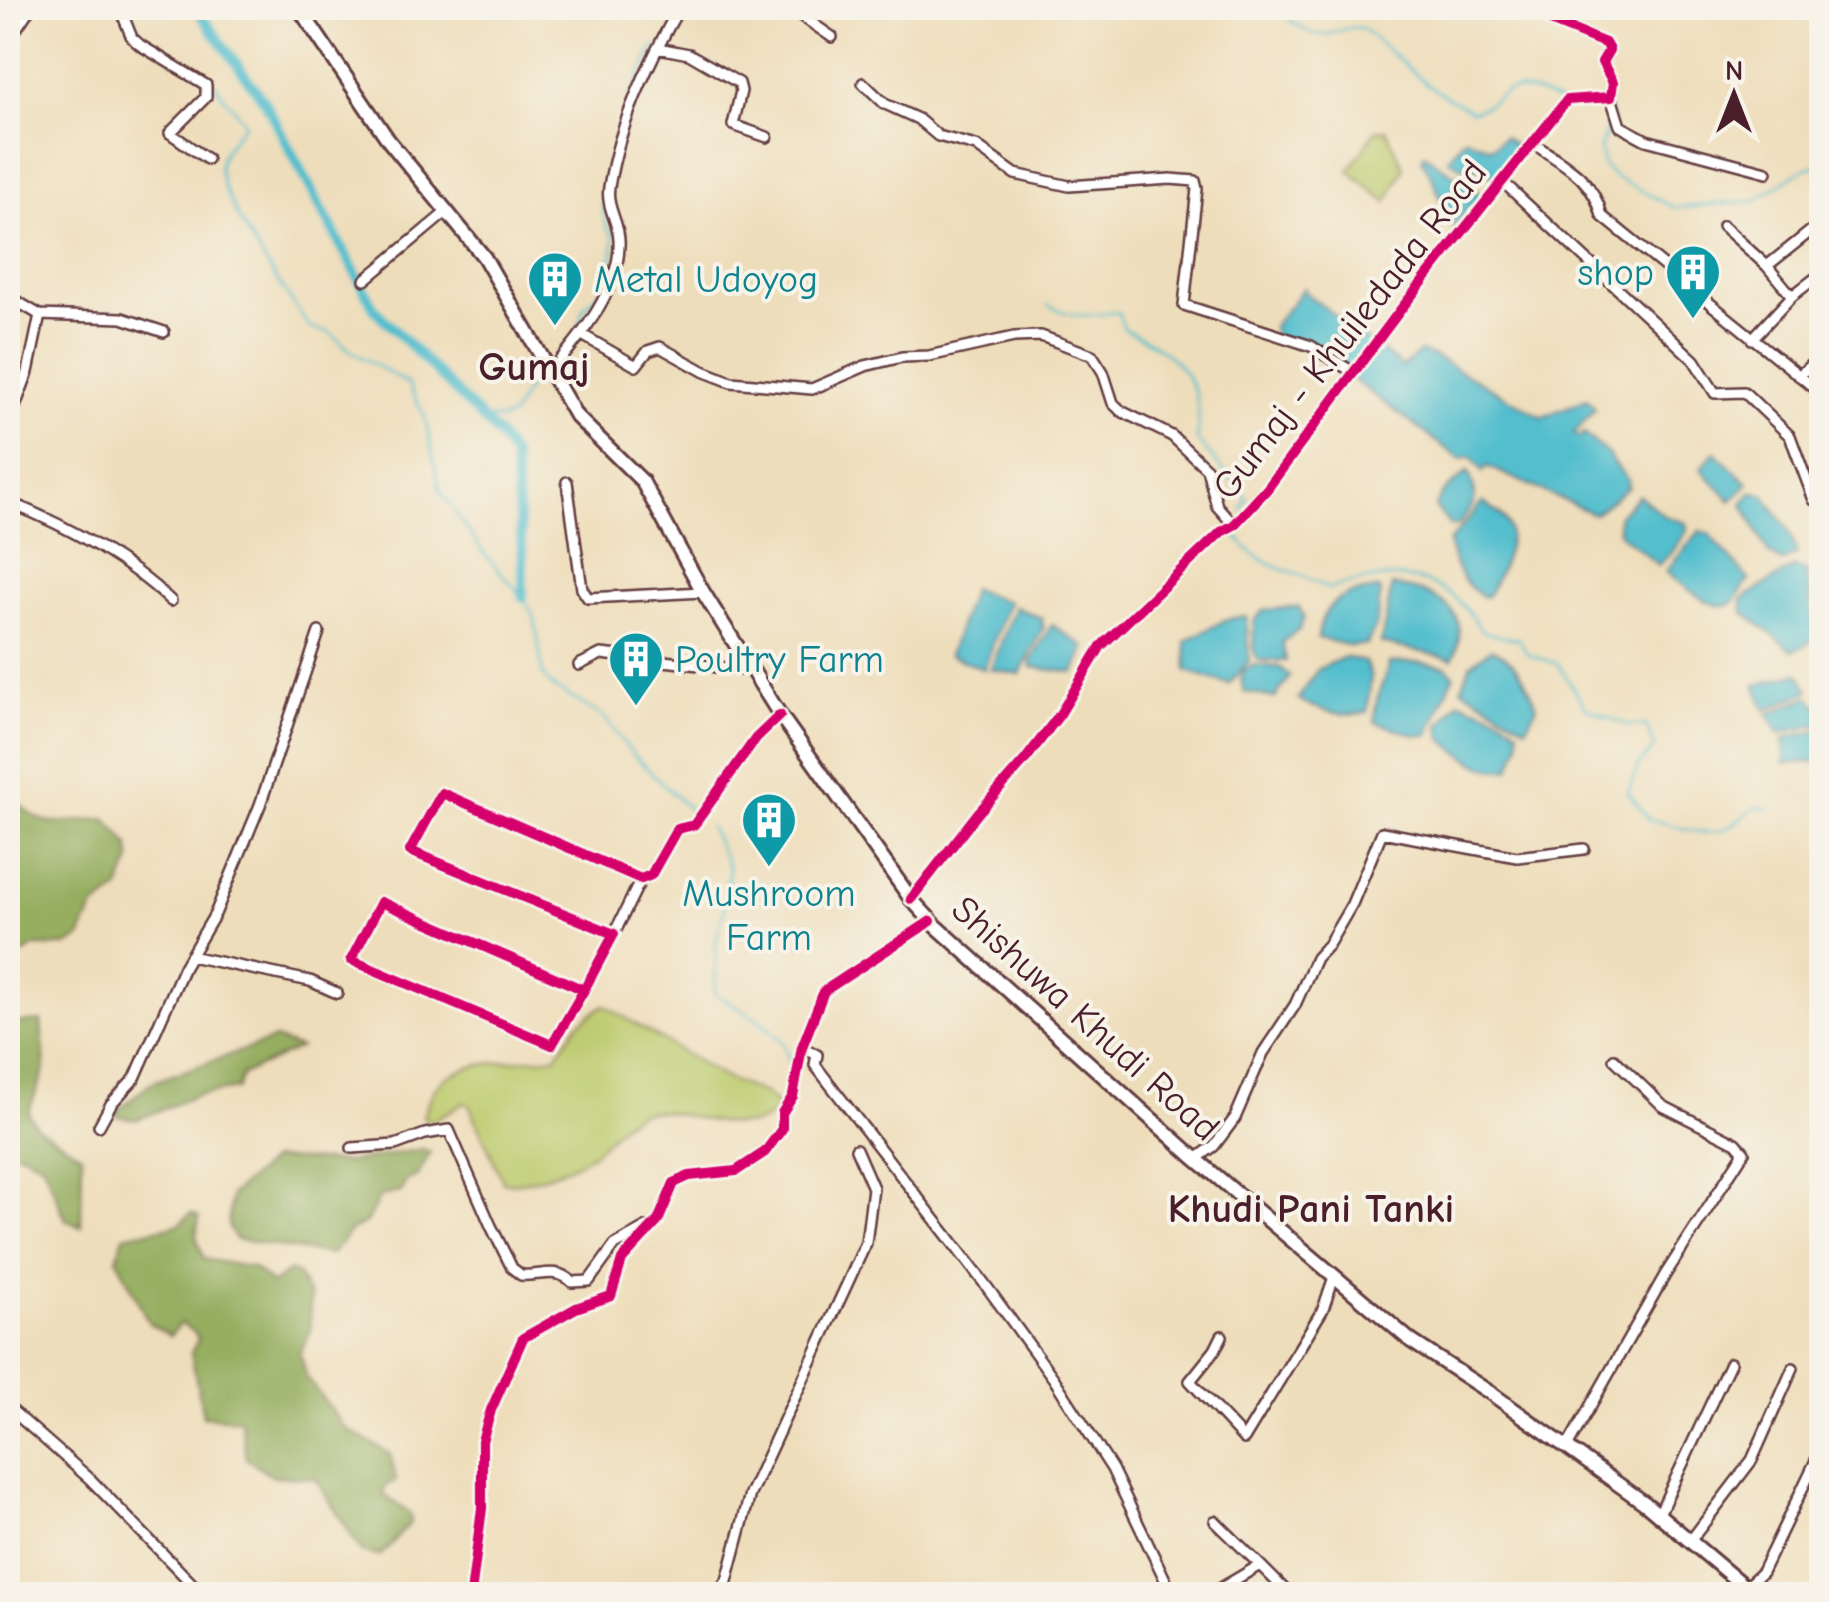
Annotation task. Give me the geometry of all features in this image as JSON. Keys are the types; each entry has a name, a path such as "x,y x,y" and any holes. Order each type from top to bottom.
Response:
{"main road":[{"name":"Shishuwa Khudi Road","path":"299,8 389,141 484,258 576,416 642,482 702,592 780,715 911,899 931,921 1196,1159 1410,1341 1659,1514 1745,1592"}],"street":[{"path":"8,41 30,8"},
{"path":"120,8 132,38 206,86 206,97 170,133 207,159"},
{"path":"549,372 584,336 608,291 618,254 618,232 608,198 617,150 643,78 680,8"},
{"path":"790,8 832,36"},
{"path":"1532,8 1553,22 1605,43 1609,50 1602,62 1613,82 1611,97 1620,126 1646,140 1768,172"},
{"path":"658,48 689,54 739,83 734,125 767,137"},
{"path":"864,83 885,104 918,119 938,136 976,146 1015,174 1069,186 1195,181 1198,189 1184,305 1311,346 1353,372"},
{"name":"Gumaj - Khuiledada Road","path":"911,899 1060,714 1101,646 1268,490 1353,372 1567,100 1611,97"},
{"path":"1534,144 1583,177 1597,196 1602,216 1822,394"},
{"path":"1503,182 1694,360 1715,393 1744,392 1790,436 1814,500 1822,503"},
{"path":"365,280 414,235 445,213"},
{"path":"1767,266 1822,222"},
{"path":"1724,226 1792,296"},
{"path":"1752,338 1792,296 1822,273"},
{"path":"8,296 40,315 122,318 164,332"},
{"path":"8,425 28,372 40,315"},
{"path":"584,336 636,366 648,351 660,347 731,382 812,390 866,366 902,357 929,356 1014,337 1041,336 1092,355 1103,372 1113,403 1121,411 1172,436 1206,468 1218,506 1234,525"},
{"path":"1799,376 1822,354"},
{"path":"568,482 582,589 588,598 702,592"},
{"path":"8,502 55,523 143,574 171,601"},
{"path":"98,1126 111,1104 135,1078 190,956 215,914 260,805 319,632"},
{"path":"579,665 601,654 753,671"},
{"path":"584,990 381,902 352,960 552,1044 584,990 641,879 651,875 677,829 694,824 756,738 780,715"},
{"path":"614,934 410,851 442,793 641,879"},
{"path":"1196,1159 1214,1146 1235,1118 1263,1053 1296,1005 1316,958 1352,904 1382,832 1517,857 1584,849"},
{"path":"471,1594 482,1508 482,1441 491,1410 523,1338 576,1308 611,1296 622,1260 658,1220 674,1183 689,1176 736,1171 764,1152 782,1130 782,1113 793,1096 802,1046 824,990 931,921"},
{"path":"190,956 310,981 338,993"},
{"path":"802,1046 817,1054 814,1065 1054,1379 1112,1470 1172,1594"},
{"path":"1567,1447 1665,1274 1744,1152 1736,1143 1663,1106 1614,1059"},
{"path":"352,1148 395,1146 449,1130 476,1196 512,1268 521,1275 550,1271 563,1274 572,1282 588,1281 615,1245 658,1220"},
{"path":"717,1594 727,1580 750,1494 866,1243 872,1188 856,1149"},
{"path":"1222,1336 1190,1381 1244,1439 1323,1309 1334,1277"},
{"path":"1659,1514 1730,1362"},
{"path":"1692,1540 1752,1460 1793,1368"},
{"path":"8,1407 90,1480 202,1594"},
{"path":"1745,1592 1762,1572 1822,1448"},
{"path":"1214,1521 1288,1594"},
{"path":"1211,1594 1260,1565"}],"green space":[{"path":"1386,129 1404,168 1387,202 1349,171 1376,130"},
{"path":"8,790 40,819 106,819 129,845 131,860 119,890 93,908 80,938 67,946 36,946 8,962"},
{"path":"604,1005 725,1078 765,1094 778,1106 767,1119 751,1124 652,1111 637,1114 581,1160 560,1171 513,1183 503,1182 470,1106 464,1103 430,1122 423,1116 435,1089 447,1077 475,1066 555,1057 578,1024"},
{"path":"41,1021 45,1069 28,1113 37,1127 82,1155 81,1227 66,1220 43,1164 8,1151 8,1024"},
{"path":"275,1039 299,1048 242,1075 237,1089 197,1095 136,1120 113,1115 150,1083"},
{"path":"423,1149 430,1153 418,1175 406,1181 401,1192 380,1196 366,1223 351,1230 331,1255 235,1239 228,1226 231,1195 273,1159 349,1162"},
{"path":"191,1213 199,1217 196,1236 204,1259 253,1268 272,1284 289,1271 297,1274 310,1297 310,1331 300,1353 307,1378 345,1428 390,1454 396,1480 384,1487 384,1495 410,1514 411,1522 380,1556 362,1552 315,1478 273,1476 246,1458 240,1419 203,1416 191,1353 198,1339 194,1332 180,1323 170,1336 149,1323 117,1259 124,1236 180,1224"}],"water":[{"path":"1504,137 1521,150 1496,178 1475,166 1470,172 1448,159 1465,138 1492,148"},
{"path":"1424,154 1481,194 1453,227 1421,160"},
{"path":"1304,288 1402,367 1420,352 1433,356 1543,417 1587,399 1595,408 1574,434 1580,438 1583,433 1609,455 1629,481 1629,487 1594,514 1487,466 1483,472 1471,456 1460,459 1322,353 1275,338 1273,326"},
{"path":"1714,452 1748,483 1731,501 1701,469"},
{"path":"1468,471 1474,500 1458,525 1451,526 1435,507 1442,494"},
{"path":"1751,493 1763,494 1788,529 1797,554 1782,562 1769,554 1743,504"},
{"path":"1639,495 1664,516 1686,523 1687,531 1658,565 1618,532 1618,516"},
{"path":"1483,502 1504,518 1509,532 1503,562 1486,597 1472,589 1461,575 1449,542"},
{"path":"1700,531 1709,534 1749,580 1729,605 1705,600 1666,571"},
{"path":"1794,567 1806,571 1816,639 1793,651 1743,612 1742,599"},
{"path":"1392,586 1436,598 1454,615 1459,627 1453,659 1381,643"},
{"path":"972,589 1008,602 984,669 949,655"},
{"path":"1378,589 1381,592 1376,625 1367,644 1351,646 1318,638 1324,615 1337,601"},
{"path":"1015,607 1043,619 1044,626 1020,674 991,669"},
{"path":"1299,607 1304,617 1299,630 1282,642 1286,661 1258,660 1253,649 1254,621 1264,610"},
{"path":"1246,616 1249,661 1229,684 1187,671 1186,641 1227,619"},
{"path":"1052,625 1085,647 1074,673 1032,667 1030,662"},
{"path":"1491,649 1514,665 1537,706 1526,727 1462,688 1470,665"},
{"path":"1345,657 1365,662 1371,676 1367,712 1331,712 1298,699 1318,669"},
{"path":"1419,662 1446,667 1454,675 1428,735 1375,722 1377,699 1389,663"},
{"path":"1255,665 1279,667 1290,676 1275,698 1244,692 1244,670"},
{"path":"1799,673 1809,691 1766,710 1755,685"},
{"path":"1810,696 1821,710 1821,724 1779,733 1768,714"},
{"path":"1459,701 1500,716 1518,730 1519,743 1511,768 1482,766 1442,739 1440,725"},
{"path":"1821,730 1821,761 1785,764 1784,738"}],"waterway":[{"path":"127,8 148,45"},
{"path":"196,8 266,104 375,310 498,435 513,457 523,597"},
{"path":"1278,8 1314,34 1362,28 1432,88 1472,111 1516,90 1560,102"},
{"path":"629,100 655,44"},
{"path":"159,51 196,68 212,81 245,123 221,158 221,178 240,221 310,328 329,332 351,351 408,384 425,417 440,491 486,556 523,597 535,619 543,676 553,687 604,717 633,755 693,813"},
{"path":"1567,104 1594,102"},
{"path":"1607,102 1612,116 1600,149 1604,167 1615,177 1675,208 1755,201 1800,171 1822,163"},
{"path":"578,332 583,309 605,287 613,254 614,236 602,208 608,170"},
{"path":"1048,305 1075,315 1118,312 1124,329 1172,358 1197,401 1197,440 1247,498 1242,510"},
{"path":"551,362 569,342"},
{"path":"480,417 501,420 512,416 540,373"},
{"path":"1234,532 1265,561 1328,589 1378,578 1427,582 1456,599 1484,631 1519,639 1527,654 1558,664 1586,708 1630,726 1646,725 1655,747 1638,766 1628,793 1649,819 1709,832 1729,827 1756,807 1769,809"},
{"path":"710,827 729,868 716,940 715,994 762,1022 784,1043 793,1077"}],"cycle path":[{"path":"911,899 1060,714 1101,646 1221,532 1234,525 1267,489 1401,309 1567,100 1611,97 1613,82 1602,62 1609,50 1605,43 1553,22 1532,8"},
{"path":"584,990 552,1045 351,960 381,902 584,990 614,934 410,851 442,793 641,879 651,875 677,829 694,825 756,738 780,715"},
{"path":"471,1594 482,1508 482,1441 491,1410 523,1338 576,1308 611,1296 622,1260 658,1221 674,1183 689,1176 736,1171 765,1152 782,1129 782,1113 793,1096 802,1047 824,991 931,921"}],"place":[{"name":"shop","path":"1693,321"},
{"name":"Metal Udoyog","path":"555,328"},
{"name":"Poultry Farm","path":"636,708"},
{"name":"Mushroom Farm","path":"769,869"}],"district":[{"name":"Gumaj","path":"534,366"},
{"name":"Khudi Pani Tanki","path":"1311,1208"}]}
